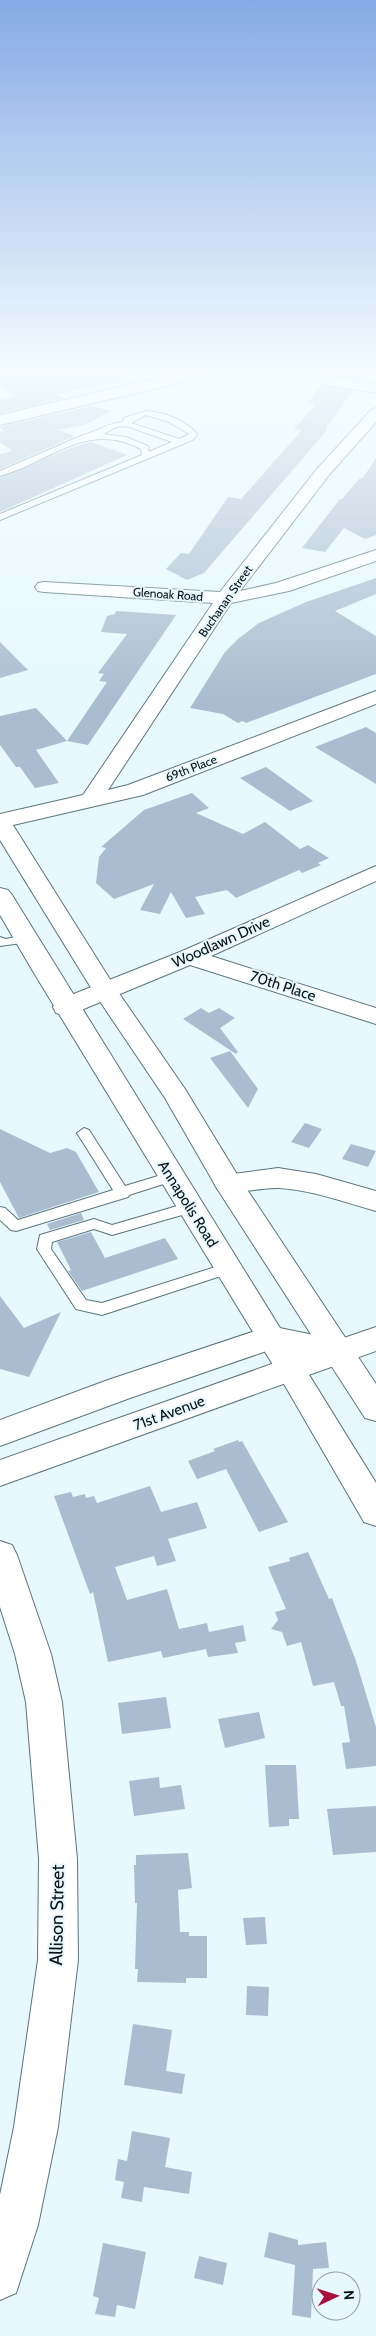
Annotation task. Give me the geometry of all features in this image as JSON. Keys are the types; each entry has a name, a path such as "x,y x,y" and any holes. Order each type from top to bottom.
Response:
{"street":[{"name":"Buchanan Street","path":"90,801 225,598 317,480"},
{"name":"Glenoak Road","path":"44,586 225,598 261,593 376,555"},
{"name":"69th Place","path":"0,822 130,791 376,697"},
{"path":"118,760 145,768 177,773"},
{"path":"0,822 105,991 176,1095 228,1183 376,1409"},
{"name":"Woodlawn Drive","path":"65,1007 189,957 376,873"},
{"name":"Annapolis Road","path":"0,895 7,942 65,1007 191,1207 376,1512"},
{"name":"70th Place","path":"189,957 376,1016"},
{"path":"228,1183 278,1178 316,1184 376,1201"},
{"path":"0,1433 119,1389 270,1338 338,1352"},
{"name":"71st Avenue","path":"0,1473 376,1339"},
{"name":"Allison Street","path":"0,1555 33,1654 44,1702 58,1859 58,1960 36,2127 16,2224 0,2277"}],"lane":[{"path":"0,517 89,480"},
{"path":"84,1133 123,1194"},
{"path":"0,1212 16,1226 123,1194 172,1177"},
{"path":"191,1207 112,1230 94,1224 45,1239 44,1249 82,1305 102,1309 228,1268"}],"building":[{"path":"0,480 71,480 0,512"},
{"path":"258,480 284,480 204,573 187,580 166,569 181,553 189,554 228,497 241,499"},
{"path":"358,480 376,480 376,535 365,539 344,528 325,552 302,548 340,499"},
{"path":"376,578 376,594 335,611 376,636 376,674 246,723 243,721 238,723 223,714 190,708 225,652 259,623 306,602"},
{"path":"116,611 176,615 88,745 67,741 107,682 99,681 104,674 98,673 127,634 101,632 107,616 115,614"},
{"path":"0,642 28,670 0,678"},
{"path":"36,708 67,741 36,750 59,783 35,788 20,767 16,767 0,745 0,716"},
{"path":"366,727 376,733 376,784 315,747"},
{"path":"266,767 313,801 290,811 240,778"},
{"path":"192,793 209,808 196,813 243,834 265,822 300,849 308,845 329,858 318,863 321,865 302,873 299,870 236,898 227,890 195,897 205,914 186,918 171,892 160,914 140,910 154,884 114,899 96,883 99,857 106,848 101,847 144,810"},
{"path":"201,1008 209,1013 219,1008 235,1018 220,1028 238,1052 236,1054 183,1019"},
{"path":"230,1051 258,1089 248,1108 210,1058"},
{"path":"305,1123 322,1129 309,1148 291,1142"},
{"path":"0,1129 50,1153 67,1148 76,1152 99,1192 19,1218 0,1182"},
{"path":"351,1144 376,1151 368,1167 342,1159"},
{"path":"81,1213 84,1220 50,1230 47,1224"},
{"path":"91,1232 105,1258 165,1238 178,1259 82,1291 68,1271 71,1270 57,1242"},
{"path":"0,1296 24,1328 61,1312 29,1377 0,1369"},
{"path":"238,1440 239,1442 242,1441 288,1522 259,1532 226,1469 197,1479 188,1461"},
{"path":"150,1486 161,1512 197,1502 207,1528 168,1539 176,1561 157,1566 154,1556 115,1567 127,1600 167,1589 179,1629 207,1623 209,1632 243,1625 246,1641 235,1643 238,1653 208,1657 206,1649 163,1658 161,1651 108,1662 93,1592 90,1594 54,1496 71,1492 73,1497 85,1494 86,1498 94,1496 97,1503"},
{"path":"308,1552 329,1599 332,1598 356,1661 376,1727 376,1766 346,1769 342,1743 350,1742 344,1706 341,1706 334,1682 313,1686 301,1642 287,1646 282,1632 271,1629 278,1620 275,1612 286,1609 268,1567 290,1561 289,1558"},
{"path":"166,1697 171,1728 122,1734 118,1703"},
{"path":"259,1712 265,1738 225,1748 218,1719"},
{"path":"265,1765 296,1765 299,1819 289,1819 289,1826 269,1827"},
{"path":"159,1777 160,1788 181,1785 185,1809 134,1816 129,1781"},
{"path":"376,1806 376,1852 333,1855 327,1809"},
{"path":"188,1853 192,1888 178,1890 180,1932 189,1932 189,1936 207,1936 207,1978 186,1978 186,1983 137,1982 138,1969 135,1969 137,1903 135,1903 134,1865 136,1865 136,1855"},
{"path":"265,1917 267,1944 246,1945 243,1918"},
{"path":"247,1986 269,1987 268,2016 246,2015"},
{"path":"133,2024 172,2030 166,2071 185,2074 182,2094 124,2085"},
{"path":"132,2131 170,2138 165,2167 192,2172 189,2194 144,2187 142,2202 121,2198 124,2182 115,2180 118,2159 127,2161"},
{"path":"269,2232 298,2240 298,2245 326,2242 329,2268 313,2269 311,2271 311,2318 292,2315 295,2265 264,2257"},
{"path":"103,2243 146,2252 135,2309 117,2305 115,2317 95,2314 99,2298 93,2296"},
{"path":"199,2256 227,2263 223,2285 194,2278"}]}
